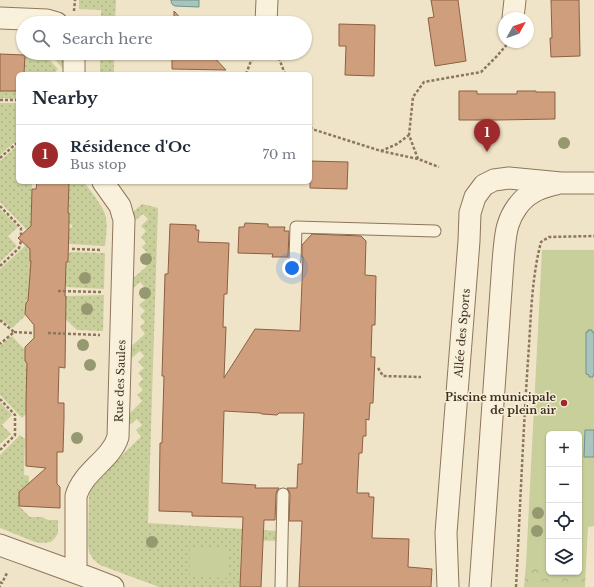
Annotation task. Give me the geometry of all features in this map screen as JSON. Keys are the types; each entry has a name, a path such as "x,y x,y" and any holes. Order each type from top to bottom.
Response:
{"street":[{"path":"266,0 266,16"},
{"path":"514,12 515,0"},
{"path":"0,18 16,19"},
{"path":"74,60 74,72"},
{"name":"Allée des Sports","path":"448,587 449,581 446,533 470,212 475,197 484,186 494,180 509,178 561,183 594,183"},
{"name":"Allée des Sports","path":"480,587 503,262 508,225 521,202 532,192 561,183"},
{"name":"Rue des Saules","path":"76,572 76,496 82,482 112,449 118,437 124,220 120,206 104,184"},
{"path":"0,545 113,587"}],"lane":[{"path":"295,260 296,227 435,231"},
{"path":"281,587 283,494"}],"path":[{"path":"418,159 408,135 413,97 424,82 481,72 504,48"},
{"path":"247,72 251,60"},
{"path":"280,60 284,72"},
{"path":"0,100 16,100"},
{"path":"312,129 381,151 418,159 439,167"},
{"path":"381,151 398,144 408,135"},
{"path":"0,158 16,144"},
{"path":"0,206 21,228 21,235"},
{"path":"516,587 533,288 539,250 541,242 549,237 594,236"},
{"path":"0,266 18,248 21,241"},
{"path":"72,249 108,250"},
{"path":"58,291 108,292"},
{"path":"0,320 14,332 34,333"},
{"path":"0,344 14,332"},
{"path":"48,333 106,335"},
{"path":"378,368 383,376 421,377"},
{"path":"0,399 15,415 15,435 0,450"},
{"path":"0,582 2,583 6,573"}],"green space":[{"path":"79,0 116,0 115,16 101,16 101,10 79,9"},
{"path":"25,60 50,60 58,69 56,72 24,72"},
{"path":"55,60 63,60 64,70"},
{"path":"100,60 114,60 114,72 100,72"},
{"path":"0,91 16,91 16,99 0,98"},
{"path":"0,103 16,103 16,141 0,155"},
{"path":"16,147 16,184 32,184 31,226 27,230 0,202 0,161"},
{"path":"65,184 85,184 98,202 106,218 105,246 68,244 69,229 73,226 69,223 69,189"},
{"path":"142,204 158,208 148,523 278,531 277,541 241,540 240,587 159,587 100,565 93,559 89,552 89,493 126,451 141,437 136,430 142,425 137,419 126,428 127,416 142,401 137,395 143,390 138,384 143,379 138,373 144,368 138,362 144,356 140,351 128,361 129,348 145,334 140,327 145,322 140,316 145,311 139,305 145,300 140,294 145,288 140,282 130,291 131,280 147,266 141,259 147,253 142,247 146,243 141,237 146,231 141,226 148,219 143,214 132,223 133,212"},
{"path":"0,209 18,227 8,236 17,246 0,262"},
{"path":"26,245 31,250 30,285 34,295 26,303 26,315 12,328 0,318 0,269"},
{"name":"Piscine municipale de plein air","path":"542,250 594,250 594,526 588,527 586,565 582,565 582,431 546,431 546,564 526,564"},
{"path":"71,252 105,253 104,289 66,287 66,263 68,262 68,254"},
{"path":"104,295 103,331 77,330 65,319 66,296"},
{"path":"12,336 25,350 25,361 32,369 26,414 22,418 0,395 0,346"},
{"path":"0,402 12,415 2,425 11,434 0,444"},
{"path":"20,435 25,439 24,475 29,476 29,483 19,492 19,506 30,517 42,517 48,520 58,520 58,533 51,542 35,542 0,528 0,455"},
{"path":"190,548 229,549 229,578 190,577"},
{"path":"526,564 546,564 546,575 582,575 582,565 586,565 585,587 524,587"}],"water":[{"path":"171,0 199,0 199,7 175,6 172,4"},
{"path":"588,330 592,330 592,332 594,332 593,377 589,377 589,375 586,374 586,332 588,332"},
{"path":"585,430 594,430 594,457 584,457"}],"building":[{"path":"431,0 458,0 466,61 435,66 428,18 434,17"},
{"path":"551,0 579,0 580,56 551,57"},
{"path":"174,11 179,16 174,16"},
{"path":"339,24 375,25 374,76 345,75 346,46 339,46"},
{"path":"0,54 16,55 16,60 25,60 24,72 16,72 16,91 0,91"},
{"path":"172,60 217,60 226,70 172,69"},
{"path":"459,91 477,91 477,94 517,94 517,91 555,92 555,119 459,120"},
{"path":"312,161 348,162 347,189 310,188 310,184 312,184"},
{"path":"37,184 69,184 68,262 66,262 65,296 65,368 59,367 58,403 64,403 63,452 57,452 57,484 60,487 60,508 19,506 19,492 46,468 26,466 27,363 25,361 25,347 34,338 34,325 25,314 26,303 28,301 31,261 30,249 18,238 31,226 32,189 36,189"},
{"path":"245,223 268,224 268,227 285,227 284,231 289,231 288,257 272,257 273,254 238,253 239,227 244,227"},
{"path":"170,224 196,225 196,230 199,230 198,242 229,243 227,294 224,294 223,327 226,327 224,378 255,329 300,331 303,257 302,245 312,234 361,236 366,241 365,275 376,276 375,325 372,325 371,357 375,357 373,403 370,403 369,420 366,419 366,436 363,436 362,453 359,453 357,493 369,493 369,497 374,497 372,538 409,539 408,567 432,569 431,587 299,587 302,521 289,521 290,494 287,488 297,488 298,464 302,464 304,413 279,413 277,415 224,411 222,483 256,485 255,488 279,488 276,494 275,520 264,520 261,587 240,587 243,517 192,516 192,512 159,511 160,443 162,443 164,376 162,376 165,274 168,274"}],"place":[{"name":"Résidence d'Oc","path":"487,152"},
{"name":"Piscine municipale de plein air","path":"564,403"}]}
